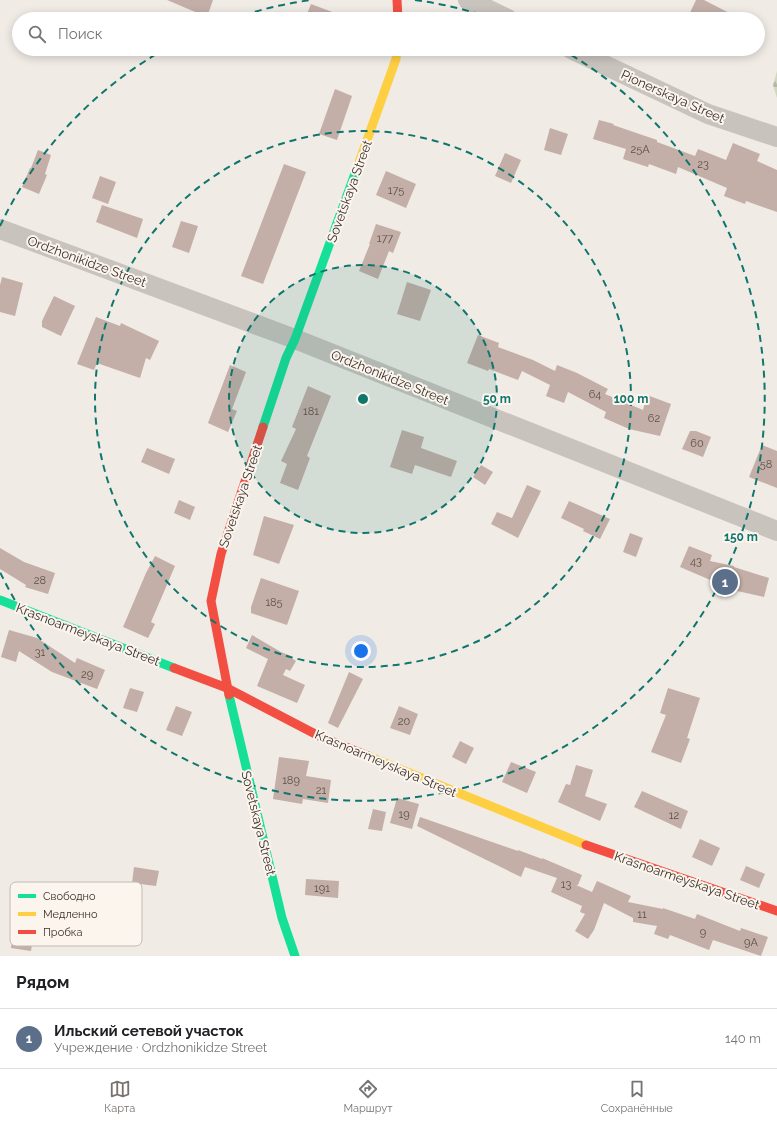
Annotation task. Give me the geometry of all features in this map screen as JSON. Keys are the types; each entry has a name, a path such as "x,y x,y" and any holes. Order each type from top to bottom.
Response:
{"street":[{"path":"397,0 398,12"},
{"path":"468,0 493,12"},
{"name":"Sovetskaya Street","path":"295,956 282,918 226,688 211,601 221,554 286,358 295,339 396,56"},
{"name":"Pionerskaya Street","path":"586,56 708,114 777,137"},
{"name":"Ordzhonikidze Street","path":"0,229 295,339 777,531"},
{"name":"Krasnoarmeyskaya Street","path":"0,600 226,688 321,737 591,847 777,911"}],"green space":[{"path":"777,71 777,98 773,85"}],"building":[{"path":"167,0 213,0 209,12 195,12"},
{"path":"696,0 704,0 727,12 690,12"},
{"path":"311,4 332,12 308,12"},
{"path":"335,89 352,96 337,140 319,134"},
{"path":"599,120 657,140 657,142 695,156 698,149 726,160 733,143 760,154 757,161 777,170 777,212 746,201 745,204 724,196 727,188 678,167 676,174 649,164 648,167 623,159 626,149 593,139"},
{"path":"550,128 568,134 561,155 544,150"},
{"path":"38,150 51,155 45,174 47,175 39,194 22,187"},
{"path":"505,153 521,160 511,183 495,176"},
{"path":"284,164 306,172 263,284 241,276"},
{"path":"386,171 416,184 406,208 376,195"},
{"path":"100,176 116,182 108,204 92,198"},
{"path":"102,205 143,219 137,238 96,222"},
{"path":"181,221 198,226 189,253 172,247"},
{"path":"376,224 401,232 393,253 389,251 378,279 359,271"},
{"path":"2,277 23,283 15,316 0,312 0,285"},
{"path":"407,282 431,290 420,321 397,314"},
{"path":"54,296 75,306 61,336 42,327 42,321"},
{"path":"96,317 120,326 121,323 159,341 150,360 146,358 140,378 97,363 94,370 77,364"},
{"path":"478,335 499,343 498,347 533,360 555,371 557,365 577,373 608,389 605,394 643,410 647,395 671,404 660,436 629,429 604,418 606,412 568,392 564,403 546,396 550,385 522,371 518,380 489,369 488,371 467,363"},
{"path":"230,365 246,372 232,409 237,411 228,432 208,423"},
{"path":"308,386 331,396 307,456 310,458 298,490 280,483 287,464 281,461 296,429 292,427"},
{"path":"402,430 424,437 421,448 457,461 451,477 415,465 412,474 390,467"},
{"path":"690,431 696,431 711,437 703,457 682,449"},
{"path":"762,445 777,451 777,488 749,477"},
{"path":"147,448 175,459 169,474 141,462"},
{"path":"481,465 493,472 485,485 473,477"},
{"path":"527,485 541,491 518,538 491,524 497,512 512,518"},
{"path":"179,500 195,507 190,520 174,513"},
{"path":"569,501 610,519 600,539 583,531 584,529 561,518"},
{"path":"264,516 294,525 279,564 253,555"},
{"path":"630,533 643,538 636,557 623,552"},
{"path":"689,546 712,555 710,561 734,566 769,578 764,597 715,586 715,582 680,567"},
{"path":"0,548 24,562 55,573 48,594 25,587 26,585 0,569"},
{"path":"155,556 175,566 151,622 155,624 148,638 123,627 146,573"},
{"path":"261,578 299,591 287,625 251,613 251,607"},
{"path":"9,630 37,638 75,663 77,658 105,670 97,689 52,672 19,651 16,662 1,657"},
{"path":"252,635 281,652 291,656 290,657 296,661 290,671 286,669 283,675 305,685 297,703 257,686 268,659 246,648"},
{"path":"349,672 363,679 338,728 328,723"},
{"path":"130,688 144,692 137,712 123,708"},
{"path":"668,688 700,698 687,738 690,739 681,763 651,752 666,715 660,713"},
{"path":"176,706 192,712 182,736 166,730"},
{"path":"399,706 418,714 410,735 390,728"},
{"path":"460,741 474,748 466,764 452,757"},
{"path":"279,757 309,761 306,776 331,780 328,803 303,799 302,804 273,799"},
{"path":"511,762 536,772 527,793 502,782"},
{"path":"576,765 593,770 585,796 607,804 600,821 558,802 566,784 570,785"},
{"path":"642,791 688,811 681,829 634,807"},
{"path":"397,798 419,804 412,829 390,823"},
{"path":"373,809 386,812 382,831 368,829"},
{"path":"420,817 542,858 582,875 578,885 576,885 592,892 597,881 631,896 628,902 663,908 695,919 697,914 740,931 741,928 768,937 761,956 713,940 709,950 670,935 668,939 654,934 657,926 633,922 633,918 604,903 594,930 588,939 575,931 585,914 580,912 582,906 551,892 557,878 525,867 521,877 417,826"},
{"path":"700,839 720,848 712,866 692,857"},
{"path":"746,866 765,874 759,888 740,880"},
{"path":"134,867 159,871 156,886 142,884 142,882 132,882"},
{"path":"306,879 339,881 338,898 305,895"},
{"path":"11,946 32,946 31,951 11,948"}],"traffic: fast":[{"path":"263,427 286,358 295,339 357,168"},
{"path":"0,600 174,668"},
{"path":"229,695 282,918 295,956"}],"traffic: slow":[{"path":"357,168 396,56"},
{"path":"368,756 586,845"}],"traffic: jam":[{"path":"397,0 398,12"},
{"path":"229,695 211,601 221,554 263,427"},
{"path":"174,668 227,688 321,737 368,756"},
{"path":"586,845 777,911"}],"place":[{"name":"Ильский сетевой участок","path":"725,582"}]}
